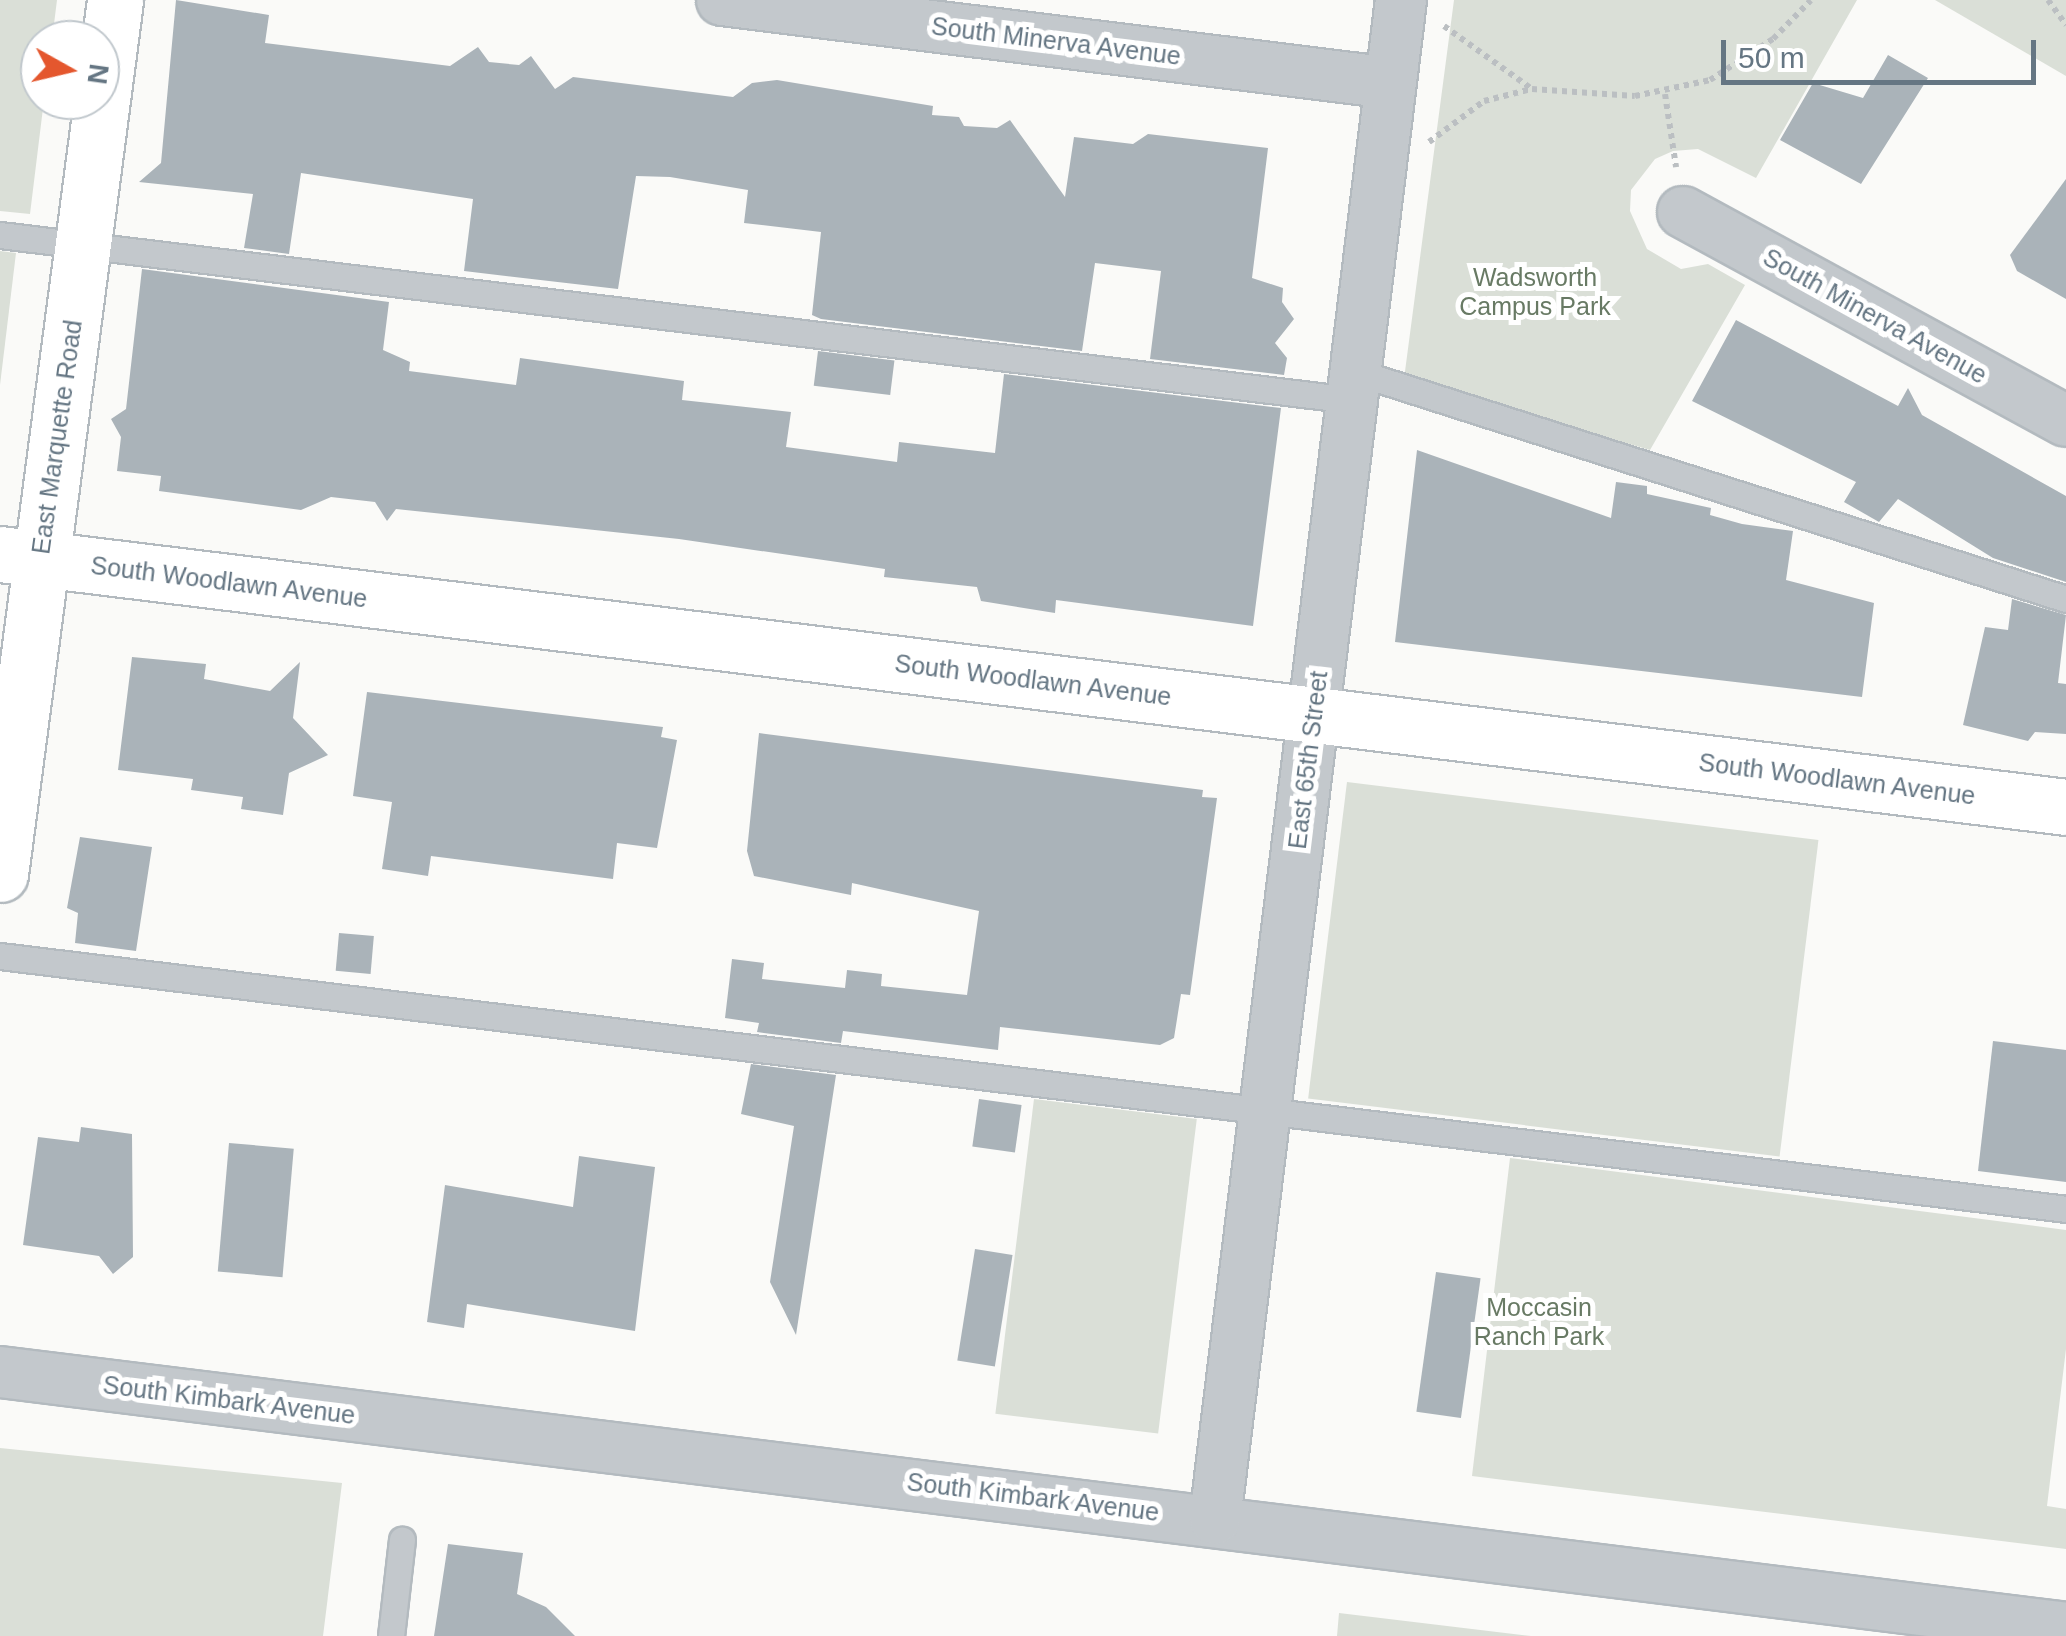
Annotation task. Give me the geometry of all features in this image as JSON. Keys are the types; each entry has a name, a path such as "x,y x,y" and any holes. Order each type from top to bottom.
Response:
{"street":[{"name":"East Marquette Road","path":"0,874 20,556 82,246 116,0"},
{"name":"South Minerva Avenue","path":"722,0 1390,83"},
{"name":"East 65th Street","path":"1216,1519 1390,83 1417,12"},
{"name":"South Minerva Avenue","path":"1683,212 2066,420"},
{"name":"South Woodlawn Avenue","path":"20,556 2066,807"},
{"name":"South Kimbark Avenue","path":"0,1372 1216,1519 2066,1628"}],"lane":[{"path":"0,235 1354,386 2066,598"},
{"path":"0,956 2066,1208"},
{"path":"391,1636 402,1540"}],"path":[{"path":"1418,141 1429,142 1484,101 1532,89 1665,94 1746,59 1811,0"},
{"path":"2048,0 2066,25"},
{"path":"1417,12 1532,89"},
{"path":"1665,94 1674,154"}],"green space":[{"path":"0,0 57,0 54,20 20,20 20,120 42,120 30,214 0,211"},
{"name":"Wadsworth Campus Park","path":"1454,0 1857,0 1756,178 1698,149 1673,151 1655,159 1631,190 1630,211 1647,249 1681,269 1708,264 1745,285 1650,450 1404,379"},
{"path":"1935,0 2066,0 2066,76"},
{"path":"0,251 16,253 0,385"},
{"path":"1347,782 1818,840 1780,1157 1308,1099"},
{"path":"1034,1099 1197,1119 1158,1434 995,1414"},
{"name":"Moccasin Ranch Park","path":"1510,1158 2066,1230 2066,1349 2047,1506 2066,1509 2066,1549 1472,1476"},
{"path":"0,1448 342,1483 323,1636 0,1636"},
{"path":"1339,1613 1531,1636 1337,1636"}],"building":[{"path":"176,0 269,15 265,43 450,66 478,47 489,62 519,65 531,56 555,89 573,77 733,97 752,83 777,80 933,106 932,115 959,117 964,126 997,128 1010,120 1065,197 1074,137 1133,144 1148,134 1268,148 1252,278 1283,288 1282,302 1294,319 1275,343 1287,358 1284,375 1150,359 1161,271 1095,263 1082,351 821,319 812,315 821,232 744,223 748,190 670,177 636,176 618,289 464,271 473,199 301,173 289,254 244,248 253,194 139,182 161,163"},
{"path":"1888,55 1928,78 1861,184 1780,140 1813,83 1863,98"},
{"path":"2066,179 2066,299 2017,271 2010,255"},
{"path":"142,269 389,302 383,350 410,362 409,371 516,385 520,358 684,381 682,400 791,412 786,447 897,462 899,442 995,453 1004,374 1281,408 1253,626 1056,600 1055,613 981,601 977,587 884,577 885,569 679,539 396,509 387,521 375,502 331,497 301,510 159,491 161,476 117,471 121,437 111,419 126,409"},
{"path":"1736,320 1898,406 1908,388 1922,415 2066,496 2066,582 1993,558 1898,499 1879,522 1844,502 1856,482 1692,401"},
{"path":"818,351 894,360 890,395 814,386"},
{"path":"1417,450 1611,518 1616,482 1647,486 1647,494 1711,508 1710,515 1742,524 1793,531 1786,580 1874,603 1862,697 1395,642"},
{"path":"2012,599 2066,615 2058,683 2066,684 2066,734 2035,732 2028,741 1963,725 1985,627 2008,630"},
{"path":"132,657 206,664 204,679 270,691 300,662 293,718 328,755 289,773 283,815 241,809 243,797 191,790 193,779 118,770"},
{"path":"367,692 663,727 661,737 677,740 657,848 617,843 613,879 431,856 428,876 382,869 392,802 353,796"},
{"path":"759,733 1203,790 1202,797 1217,798 1190,995 1181,994 1174,1038 1160,1045 1000,1027 998,1050 843,1031 841,1043 757,1032 759,1023 725,1018 732,959 764,963 762,979 845,988 847,970 882,974 881,986 967,995 979,911 852,883 851,895 754,876 747,851"},
{"path":"80,837 152,847 136,951 75,943 78,913 67,908"},
{"path":"339,933 374,936 371,974 336,971"},
{"path":"1993,1041 2066,1050 2066,1182 1978,1171"},
{"path":"751,1064 836,1075 796,1335 770,1282 794,1126 741,1114"},
{"path":"979,1099 1022,1105 1015,1153 972,1147"},
{"path":"81,1127 132,1134 133,1257 113,1274 99,1256 23,1245 38,1137 79,1142"},
{"path":"229,1143 294,1149 283,1277 218,1272"},
{"path":"579,1156 655,1167 635,1331 467,1304 464,1328 427,1322 445,1185 573,1207"},
{"path":"975,1249 1013,1255 995,1367 957,1361"},
{"path":"1436,1272 1481,1278 1461,1418 1416,1412"},
{"path":"448,1544 523,1553 517,1594 546,1607 575,1636 434,1636"}]}
